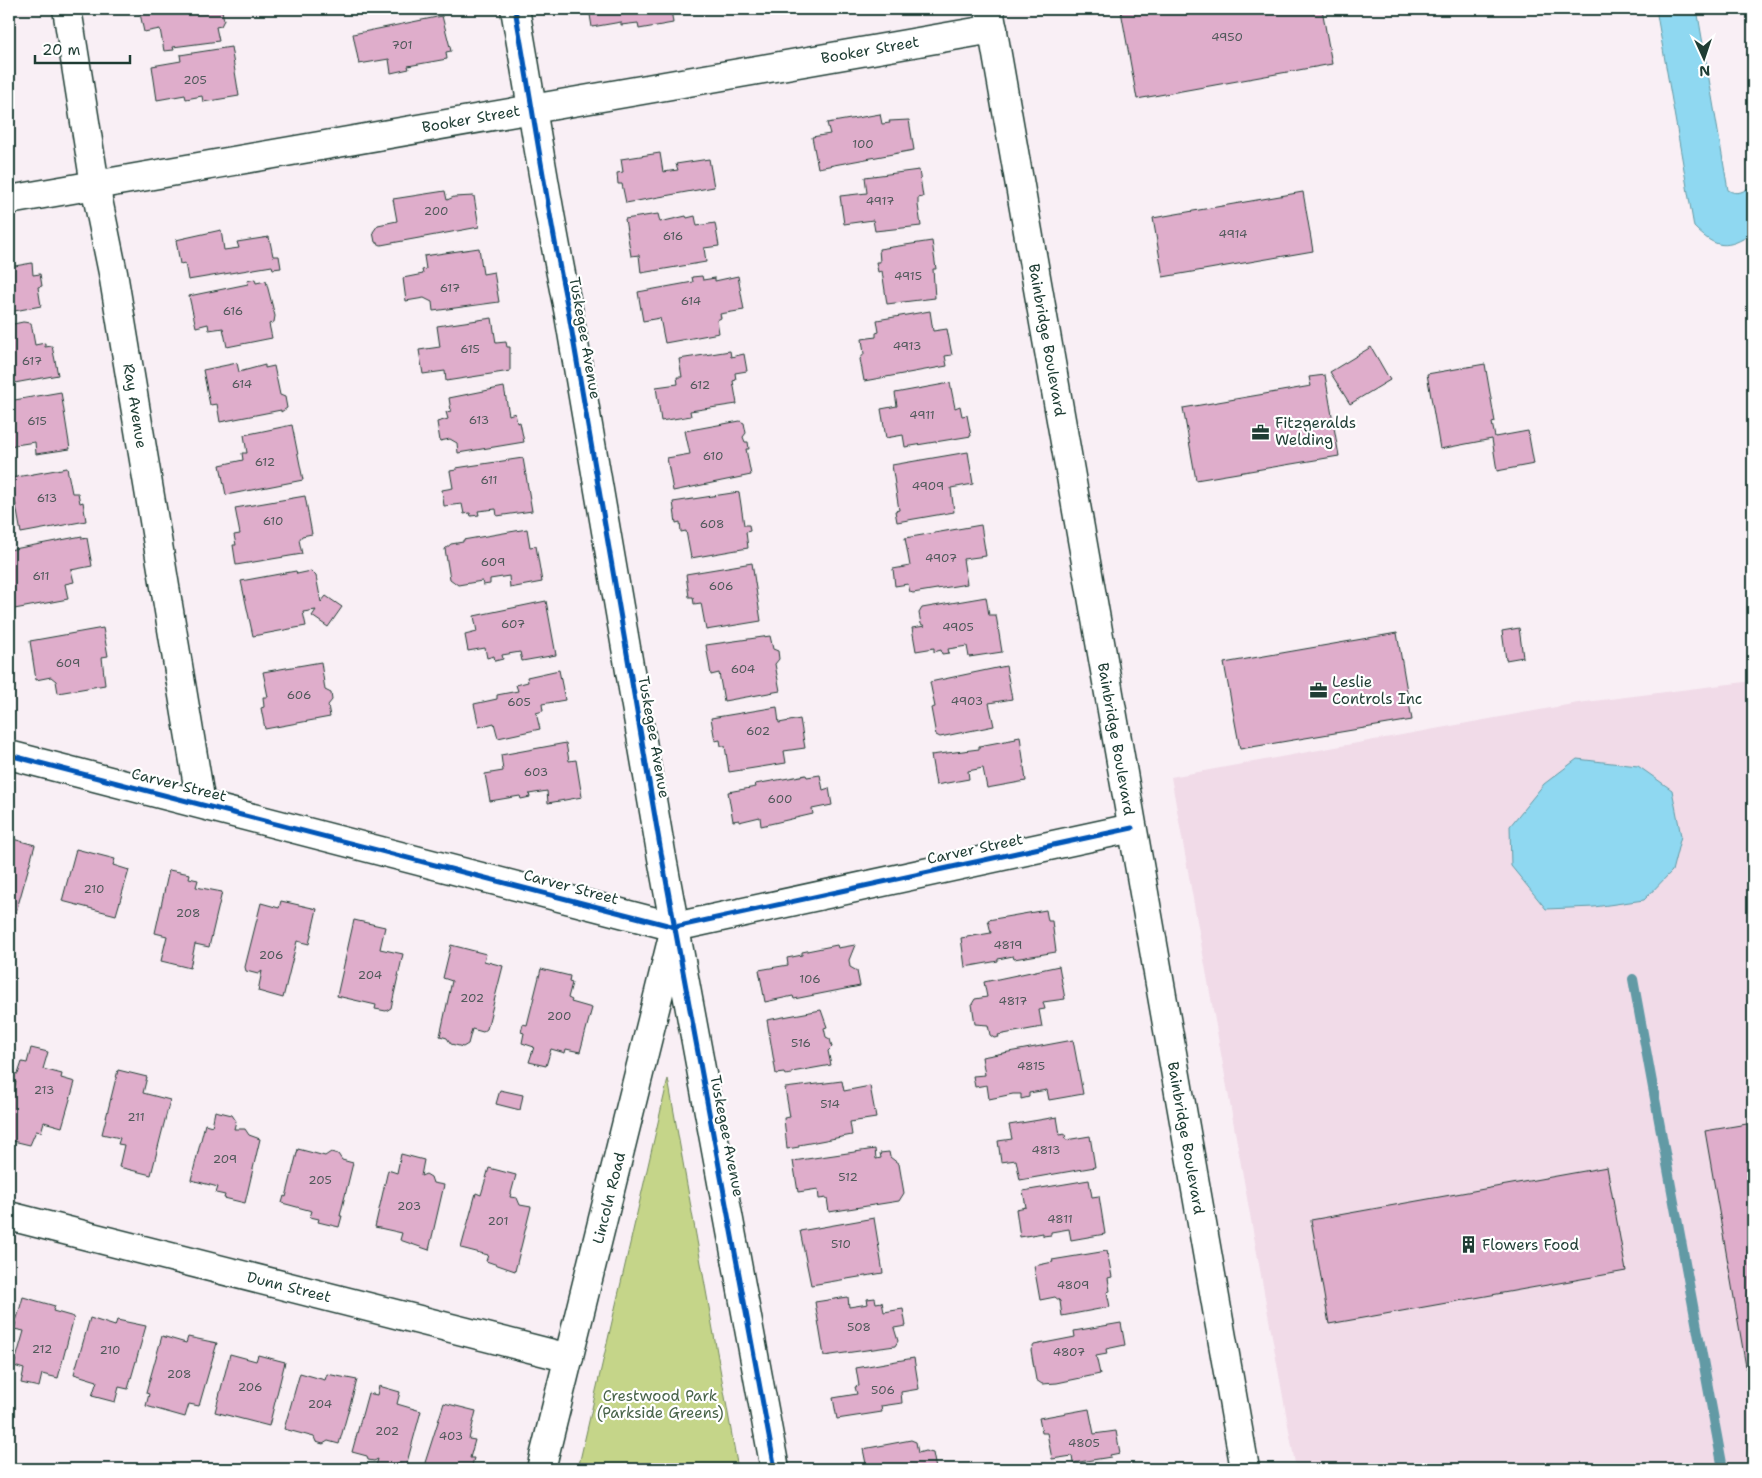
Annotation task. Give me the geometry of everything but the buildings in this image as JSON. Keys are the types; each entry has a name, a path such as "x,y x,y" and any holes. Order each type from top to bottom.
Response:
{"street":[{"name":"Ray Avenue","path":"67,9 95,186 113,273 200,804"},
{"name":"Tuskegee Avenue","path":"514,9 533,108 551,227 569,319 675,927 775,1469"},
{"name":"Booker Street","path":"9,200 533,108 991,19"},
{"name":"Bainbridge Boulevard","path":"991,19 1245,1469"},
{"name":"Carver Street","path":"9,755 675,927 1132,828"},
{"name":"Lincoln Road","path":"541,1469 675,927"},
{"name":"Dunn Street","path":"9,1216 569,1358"}],"shaded area":[{"path":"1753,681 1753,1469 1296,1469 1171,777 1578,703"}],"green space":[{"name":"Crestwood Park (Parkside Greens)","path":"668,1079 738,1469 578,1469"}],"water":[{"path":"1656,9 1697,9 1728,190 1738,193 1753,185 1753,233 1736,242 1722,245 1715,243 1694,227"},
{"path":"1577,759 1638,766 1672,790 1681,836 1672,871 1644,900 1594,907 1546,909 1511,866 1510,826 1544,784"}],"waterway":[{"path":"1633,979 1723,1469"}],"cycle path":[{"path":"515,9 662,858 775,1469"},
{"path":"9,755 675,927 1132,828"}],"place":[{"name":"Fitzgeralds Welding","path":"1261,432"},
{"name":"Leslie Controls Inc","path":"1318,691"},
{"name":"Flowers Food","path":"1468,1245"}]}
